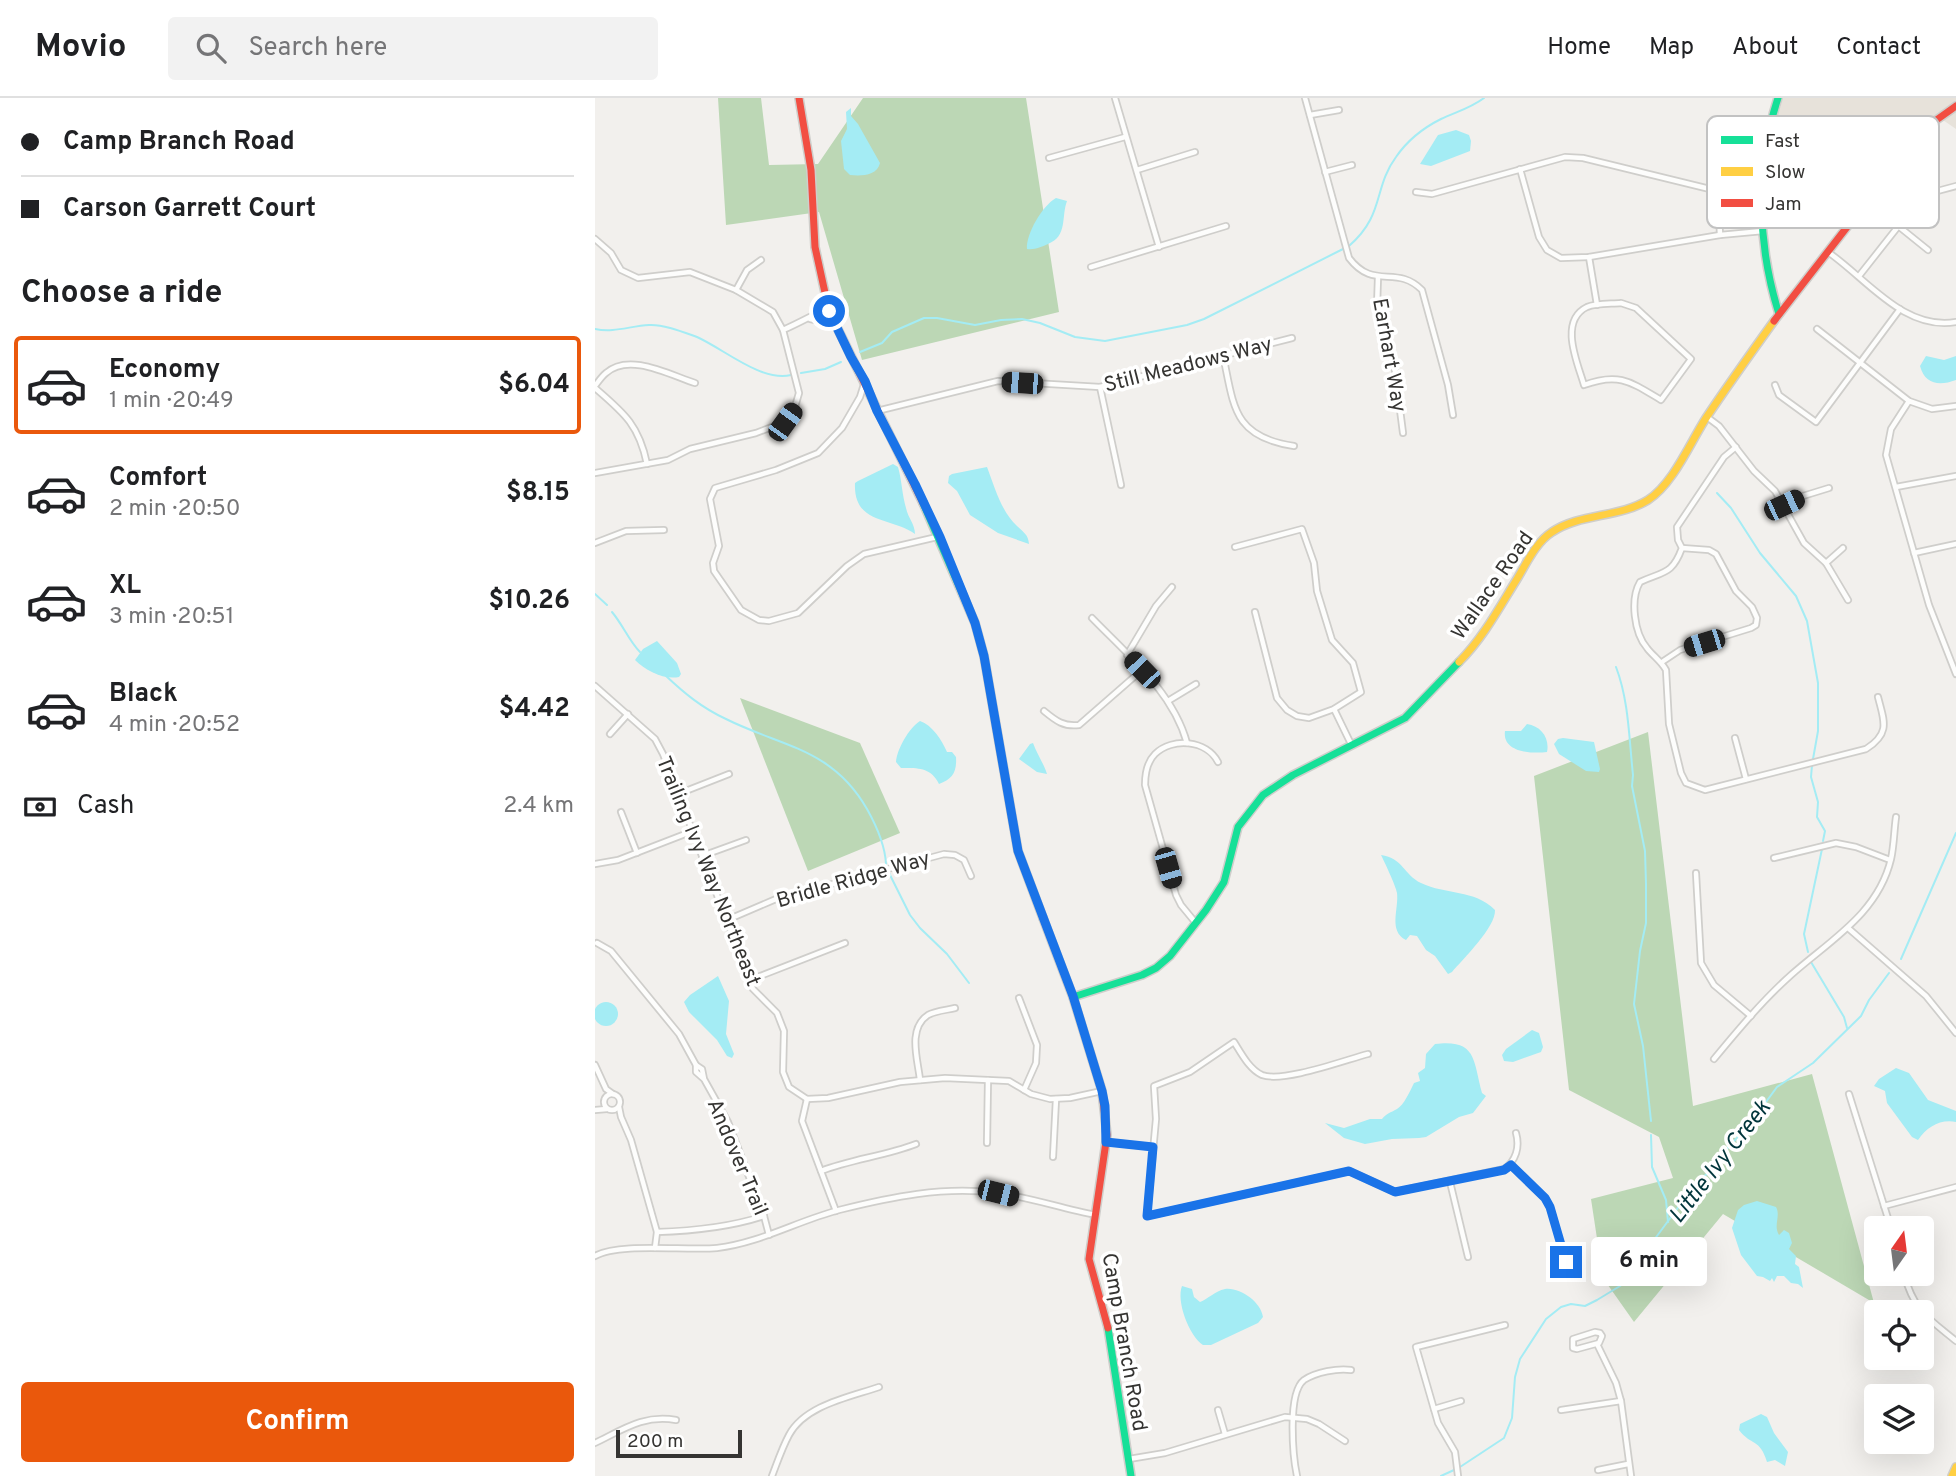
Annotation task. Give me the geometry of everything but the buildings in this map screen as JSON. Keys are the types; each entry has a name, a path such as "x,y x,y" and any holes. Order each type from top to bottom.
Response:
{"street":[{"path":"799,98 811,170 811,219 829,311 940,537 980,639 1014,833 1023,868 1073,996"},
{"path":"1115,98 1159,247"},
{"path":"1305,98 1349,258 1358,270 1378,277 1402,277 1422,290 1448,385 1453,415"},
{"path":"1770,116 1778,98"},
{"name":"Wallace Road","path":"1939,118 1956,106"},
{"path":"1310,116 1339,110"},
{"path":"1048,158 1125,136"},
{"path":"1137,170 1195,152"},
{"path":"1416,192 1432,194 1565,156 1707,188"},
{"path":"1325,172 1352,165"},
{"path":"1520,169 1539,237 1547,250 1560,258 1590,257 1720,235 1763,231"},
{"path":"1939,191 1956,186"},
{"path":"1091,267 1226,226"},
{"path":"1720,228 1720,235"},
{"path":"1763,228 1772,290 1779,314"},
{"name":"Wallace Road","path":"1073,996 1142,975 1170,956 1206,910 1228,872 1238,827 1263,795 1293,775 1405,718 1471,650 1532,554 1551,532 1581,520 1625,509 1656,494 1779,314 1848,228"},
{"path":"1859,276 1896,228"},
{"path":"1902,228 1928,250"},
{"path":"595,239 611,253 621,270 638,278 690,272 737,290 773,312 783,330 799,393 794,410 785,422 756,433 690,449 668,460 595,474"},
{"path":"1828,252 1900,309 1924,322 1956,322"},
{"path":"1590,257 1597,305"},
{"path":"737,290 747,270 761,260"},
{"name":"Earhart Way","path":"1378,277 1377,307 1395,371 1403,433"},
{"path":"1621,303 1636,308 1691,359 1661,400 1630,381 1613,377 1584,385 1571,336 1578,315 1586,307 1597,305 1621,303"},
{"path":"1775,385 1779,395 1816,422 1900,309"},
{"path":"783,330 813,315 829,311"},
{"path":"1817,329 1909,401 1932,409 1956,406"},
{"name":"Still Meadows Way","path":"877,411 998,381 1100,387 1292,338"},
{"path":"1223,355 1234,407 1246,428 1270,441 1294,446"},
{"path":"647,464 642,439 621,411 595,387 607,372 621,365 640,365 695,383"},
{"path":"865,381 860,397 842,428 818,453 776,470 715,488 710,499 719,546 713,563 714,571 741,610 759,620 769,621 798,613 847,566 864,554 940,537"},
{"path":"1100,387 1121,485"},
{"path":"1909,401 1896,418 1886,455 1929,605 1956,674"},
{"path":"1707,417 1719,426 1784,505 1804,543 1826,563 1848,600"},
{"path":"1736,447 1724,457 1683,515 1677,527 1682,548 1676,564 1667,573 1640,582 1633,602 1643,643 1662,662 1667,680 1669,724 1686,783 1705,790 1866,749 1878,741 1884,732 1878,696"},
{"path":"1896,487 1956,476"},
{"path":"1784,505 1829,488"},
{"path":"1235,547 1301,528 1314,563 1317,591 1332,639 1353,663 1361,692 1334,709 1309,718 1297,716 1287,710 1277,698 1255,612"},
{"path":"595,543 627,531 664,530"},
{"path":"1914,553 1956,544"},
{"path":"1662,662 1680,650 1756,625 1757,618 1752,607 1736,591 1716,554 1709,550 1682,548"},
{"path":"1826,563 1843,548"},
{"path":"1127,654 1156,606 1172,587"},
{"path":"1093,618 1168,701 1188,743"},
{"path":"1044,712 1067,726 1079,725 1142,670"},
{"path":"1168,701 1196,684"},
{"name":"Trailing Ivy Way Northeast","path":"595,687 655,739 753,989 777,1013 784,1031 783,1072 789,1087 807,1099"},
{"path":"1334,709 1351,744"},
{"path":"610,734 628,714"},
{"path":"1735,738 1746,779"},
{"path":"1195,922 1176,895 1145,785 1145,775 1154,754 1167,746 1188,743 1215,756 1218,762"},
{"path":"678,794 729,774"},
{"path":"621,812 637,853"},
{"path":"1714,1059 1788,977 1859,918 1879,889 1891,860 1896,817"},
{"path":"595,864 618,860 692,831"},
{"path":"702,856 746,840"},
{"path":"1775,858 1836,843 1891,860"},
{"name":"Bridle Ridge Way","path":"727,920 776,899 944,854 955,855 964,860 971,876"},
{"path":"1696,873 1701,962 1714,985 1751,1016"},
{"path":"1848,928 1926,996 1956,1033"},
{"name":"Andover Trail","path":"597,943 611,951 679,1034 696,1065 702,1069 704,1079 728,1122 769,1235"},
{"path":"750,980 845,943"},
{"name":"Camp Branch Road","path":"1073,996 1105,1106 1106,1142 1089,1259 1106,1318 1131,1476"},
{"path":"1019,998 1037,1045 1037,1063 1024,1090"},
{"path":"920,1080 915,1036 919,1023 929,1014 955,1008"},
{"path":"1368,1054 1278,1077 1262,1074 1249,1064 1234,1042 1191,1072 1154,1086 1156,1119 1147,1216 1349,1171 1395,1192 1504,1170 1511,1165 1517,1151 1516,1133"},
{"path":"595,1065 606,1089 620,1100 621,1117 631,1140 657,1232 655,1248"},
{"path":"836,1211 802,1121 807,1099 828,1098 900,1082 945,1078 1009,1081 1031,1094 1056,1098 1070,1098 1102,1091"},
{"path":"986,1143 988,1080"},
{"path":"606,1089 604,1100 609,1110 621,1117"},
{"path":"596,1110 613,1094"},
{"path":"1849,1094 1887,1216"},
{"path":"1053,1157 1056,1098"},
{"path":"596,1110 619,1107"},
{"path":"1106,1142 1153,1147"},
{"path":"821,1171 844,1162 916,1144"},
{"path":"1511,1165 1545,1198 1566,1262"},
{"path":"1450,1182 1468,1257"},
{"path":"1884,1206 1956,1187"},
{"path":"595,1256 611,1250 719,1248 769,1235 836,1211 904,1195 945,1191 998,1193 1096,1215"},
{"path":"657,1232 744,1223 764,1216"},
{"path":"1907,1286 1910,1296 1923,1314 1956,1341"},
{"path":"1458,1476 1455,1452 1438,1423 1416,1347 1505,1325"},
{"path":"1595,1332 1602,1336 1597,1344 1577,1349 1573,1348 1572,1344 1573,1339 1595,1332"},
{"path":"1597,1344 1616,1383 1621,1401 1631,1476"},
{"path":"1297,1476 1293,1417 1298,1392 1304,1380 1340,1368 1351,1370"},
{"path":"772,1476 789,1433 801,1420 821,1408 879,1387"},
{"path":"1434,1409 1461,1401"},
{"path":"1561,1410 1621,1401"},
{"path":"1218,1410 1225,1434"},
{"path":"1128,1459 1165,1453 1286,1417 1319,1424 1345,1441"},
{"path":"595,1443 637,1422 655,1418 675,1420"},
{"path":"1598,1470 1628,1464"},
{"path":"1952,1476 1956,1467"}],"shaded area":[{"path":"1783,98 1956,98 1956,129 1939,119 1939,116 1778,116"}],"green space":[{"path":"718,98 761,98 769,165 818,164 863,98 1026,98 1059,312 862,360 819,212 726,225"},
{"path":"740,698 860,743 900,833 808,871"},
{"path":"1648,732 1693,1106 1812,1074 1864,1266 1864,1286 1869,1286 1873,1300 1869,1300 1723,1214 1634,1322 1603,1278 1591,1199 1673,1178 1659,1137 1569,1090 1534,776"}],"water":[{"path":"851,108 851,116 880,163 876,170 868,174 850,175 844,169 841,141 847,129 846,112"},
{"path":"1456,130 1469,135 1470,151 1431,166 1420,164 1438,135"},
{"path":"1056,198 1067,201 1059,236 1043,246 1027,249 1036,221 1045,207"},
{"path":"1926,356 1944,360 1956,356 1956,380 1939,383 1925,377 1920,366"},
{"path":"893,464 898,467 907,512 915,534 867,513 856,497 855,483"},
{"path":"987,467 1003,506 1011,520 1027,536 1029,544 998,533 970,515 957,491 948,483 952,474"},
{"path":"657,641 677,663 681,674 679,677 655,674 635,660 643,649"},
{"path":"920,721 932,729 947,752 952,752 956,757 953,775 939,784 928,771 901,768 896,762 904,739"},
{"path":"1527,724 1536,727 1543,734 1547,742 1547,752 1526,752 1508,743 1505,731 1521,731"},
{"path":"1563,738 1594,742 1599,772 1586,771 1559,754 1554,744"},
{"path":"1033,743 1047,774 1037,772 1019,759"},
{"path":"1381,855 1399,863 1421,883 1469,895 1495,910 1485,934 1452,972 1448,974 1417,936 1410,935 1406,940 1397,931 1397,893"},
{"path":"718,976 729,1001 726,1034 734,1054 732,1058 727,1056 717,1040 689,1012 684,1002"},
{"path":"602,1003 610,1003 617,1010 617,1018 610,1025 602,1025 595,1018 595,1010"},
{"path":"1532,1030 1539,1033 1543,1047 1541,1052 1513,1062 1504,1061 1502,1055 1506,1049"},
{"path":"1435,1044 1459,1045 1471,1054 1482,1093 1486,1096 1473,1113 1459,1117 1426,1137 1365,1144 1344,1138 1325,1123 1344,1128 1370,1119 1382,1119 1400,1107 1414,1083 1420,1081 1418,1073 1425,1068 1426,1054"},
{"path":"1896,1068 1909,1073 1928,1100 1956,1111 1956,1122 1934,1125 1918,1140 1912,1137 1887,1103 1885,1091 1874,1086 1879,1079"},
{"path":"1757,1201 1776,1207 1777,1231 1779,1235 1784,1230 1789,1233 1792,1243 1789,1249 1796,1256 1795,1264 1799,1267 1803,1288 1791,1283 1784,1276 1777,1276 1774,1282 1772,1278 1770,1281 1757,1276 1741,1255 1732,1228 1738,1210"},
{"path":"1182,1286 1192,1289 1194,1297 1200,1302 1221,1290 1237,1290 1254,1301 1263,1317 1258,1323 1211,1345 1203,1345 1193,1334 1185,1318 1181,1300"},
{"path":"1761,1414 1767,1417 1774,1433 1788,1452 1785,1466 1775,1460 1767,1462 1761,1449 1739,1430 1740,1424"}],"waterway":[{"path":"1349,246 1368,223 1389,168 1405,146 1434,123 1484,98"},
{"path":"860,352 882,343 892,332 924,318 975,325 1022,319 1075,337 1105,341 1187,325 1343,249"},
{"path":"595,329 615,330 649,325 667,327 708,342 767,374 791,375"},
{"path":"801,373 825,369 841,362"},
{"path":"1717,493 1731,508 1760,553 1796,596 1807,621 1818,683 1818,731 1813,759"},
{"path":"595,594 607,605"},
{"path":"612,612 640,652"},
{"path":"1616,667 1626,707 1632,786 1645,851 1646,923 1634,1004 1643,1046 1651,1121"},
{"path":"665,675 709,710 804,752 838,773 867,809 882,842 886,864"},
{"path":"1812,765 1811,777 1818,802 1817,817 1825,831 1823,841"},
{"name":"Little Ivy Creek","path":"1901,959 1956,833"},
{"path":"1808,952 1804,934 1822,849"},
{"path":"889,873 910,915 947,954 969,983"},
{"path":"1811,962 1844,1017 1847,1028"},
{"name":"Little Ivy Creek","path":"1460,1467 1504,1438 1512,1418 1515,1377 1520,1359 1546,1319 1561,1307 1571,1304 1585,1306 1597,1300 1620,1286 1636,1271 1654,1240 1697,1182 1713,1169 1722,1154 1749,1125 1777,1087 1813,1063 1861,1016 1889,973"},
{"path":"1651,1135 1652,1167 1666,1200 1668,1222"},
{"name":"Little Ivy Creek","path":"1441,1476 1454,1470"}],"traffic: fast":[{"path":"1773,116 1778,98"},
{"path":"1763,228 1766,261 1779,314"},
{"path":"923,503 975,623 984,656 1018,851 1043,918"},
{"path":"1073,997 1142,975 1170,956 1224,882 1238,827 1263,795 1293,775 1405,718 1459,662"},
{"path":"1108,1328 1131,1476"}],"traffic: slow":[{"path":"1459,662 1483,633 1546,536 1575,522 1637,506 1657,493 1774,321"},
{"path":"1952,1476 1956,1467"}],"traffic: jam":[{"path":"799,98 811,170 815,247 829,311 923,503"},
{"path":"1939,118 1956,106"},
{"path":"1774,321 1846,228"},
{"path":"1043,918 1073,997 1102,1091 1107,1135 1089,1259 1108,1328"}],"route":[{"path":"829,311 940,537 975,623 984,656 1018,851 1073,996 1102,1091 1106,1142 1153,1147 1147,1216 1349,1171 1395,1192 1504,1170 1511,1165 1545,1198 1555,1219 1566,1262"}]}
